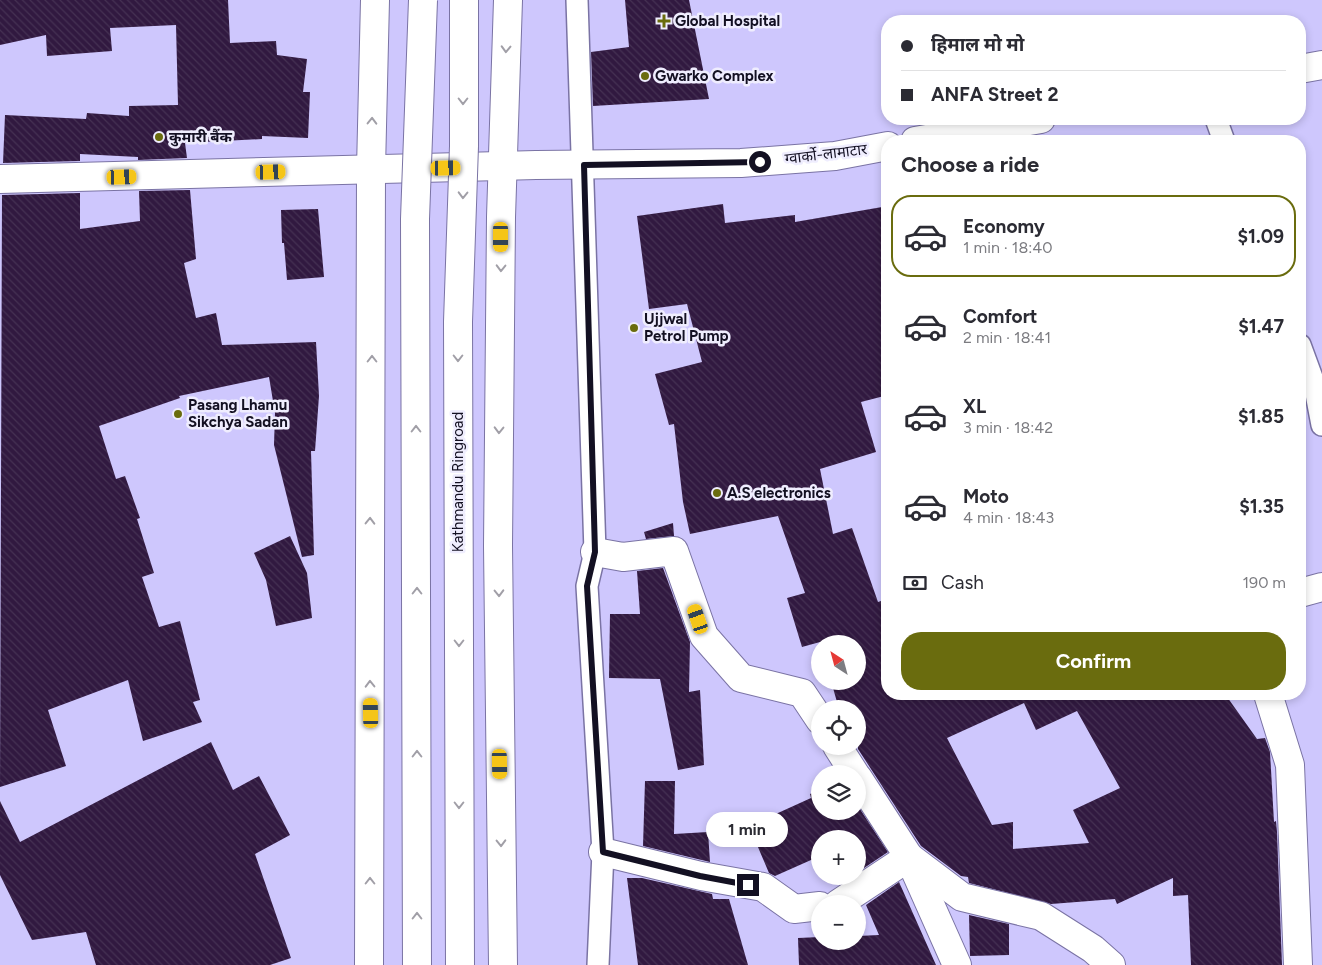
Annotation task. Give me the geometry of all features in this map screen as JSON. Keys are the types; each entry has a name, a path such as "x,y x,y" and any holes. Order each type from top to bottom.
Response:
{"main road":[{"path":"369,965 371,169 376,0"},
{"path":"417,965 415,219 423,0"},
{"name":"Kathmandu Ringroad","path":"460,965 458,322 464,146 464,0"},
{"path":"503,965 498,546 502,166 508,0"},
{"path":"1306,68 1322,65"},
{"path":"949,135 1007,125"},
{"name":"ग्वार्को-लामाटार","path":"0,179 502,166 741,163 835,156 881,147"},
{"path":"595,552 623,557 674,551 704,636 741,678 802,693 811,706"},
{"path":"1306,591 1322,587"},
{"path":"1270,700 1290,765 1298,965"},
{"path":"866,790 909,857 957,965"},
{"path":"603,852 700,876 763,887 794,909 811,907"},
{"path":"852,895 909,857"},
{"path":"909,857 962,897 1041,916 1093,949 1111,965"}],"lane":[{"path":"577,0 584,165 595,552 587,586 603,852 598,965"},
{"path":"1306,361 1314,383 1322,425"}],"building":[{"path":"0,0 228,0 230,43 276,41 277,55 307,59 303,92 310,92 308,138 262,136 262,139 185,143 187,158 138,160 138,157 80,154 80,161 3,163 5,115 86,119 87,113 129,116 129,106 178,105 176,25 110,28 112,51 47,56 46,35 0,45"},
{"name":"Gwarko Complex","path":"625,0 689,0 709,99 593,106 591,52 629,47"},
{"path":"190,190 196,259 184,263 196,318 216,313 222,345 316,342 319,396 315,451 311,451 314,555 302,557 274,445 275,413 269,377 179,396 180,398 99,426 116,479 125,476 140,518 137,519 154,573 142,577 159,627 180,621 200,700 193,702 202,722 143,741 128,680 48,710 66,766 0,787 2,195 80,193 80,229 140,221 139,191"},
{"path":"723,204 725,223 795,215 795,222 881,207 881,397 861,402 876,452 820,469 833,534 852,528 878,602 881,601 881,700 1229,700 1257,739 1265,738 1270,752 1274,822 1276,821 1277,832 1282,965 1191,965 1188,895 1173,896 1173,878 1117,904 1115,899 1051,904 969,883 968,877 961,876 921,846 862,755 866,755 866,700 836,700 834,690 866,690 866,635 811,635 811,644 802,647 787,598 805,593 778,516 690,534 683,502 674,424 669,425 655,374 702,362 687,304 649,309 637,216","holes":["1024,703 1036,730 1077,711 1120,788 1073,810 1089,843 1013,849 1013,822 992,825 947,738"]},
{"path":"318,209 324,277 287,280 284,243 282,243 281,210"},
{"path":"673,523 674,536 646,539 644,532"},
{"path":"290,536 307,573 312,618 276,626 266,580 254,553"},
{"path":"663,568 690,642 689,692 700,690 704,765 678,770 660,679 609,678 610,614 640,614 637,571"},
{"path":"211,742 233,790 259,776 290,835 255,854 291,958 270,965 96,965 86,932 32,940 0,875 0,801 20,842"},
{"path":"645,781 675,781 674,834 708,832 710,862 643,846"},
{"path":"811,798 811,820 866,820 866,818 888,852 866,867 866,830 811,830 811,860 775,876 769,873 749,826"},
{"path":"627,878 642,878 712,894 713,899 729,899 748,965 638,965"},
{"path":"899,882 936,965 799,965 798,938 811,937 811,950 866,950 866,936 879,935 866,905"},
{"path":"969,915 1009,924 1009,955 970,956"}],"place":[{"name":"Global Hospital","path":"664,21"},
{"name":"Gwarko Complex","path":"645,76"},
{"name":"कुमारी बैंक","path":"159,137"},
{"name":"Ujjwal Petrol Pump","path":"634,328"},
{"name":"Pasang Lhamu Sikchya Sadan","path":"178,414"},
{"name":"A.S electronics","path":"717,493"}],"route":[{"path":"748,885 700,876 603,852 587,586 595,552 584,165 760,162"}]}
